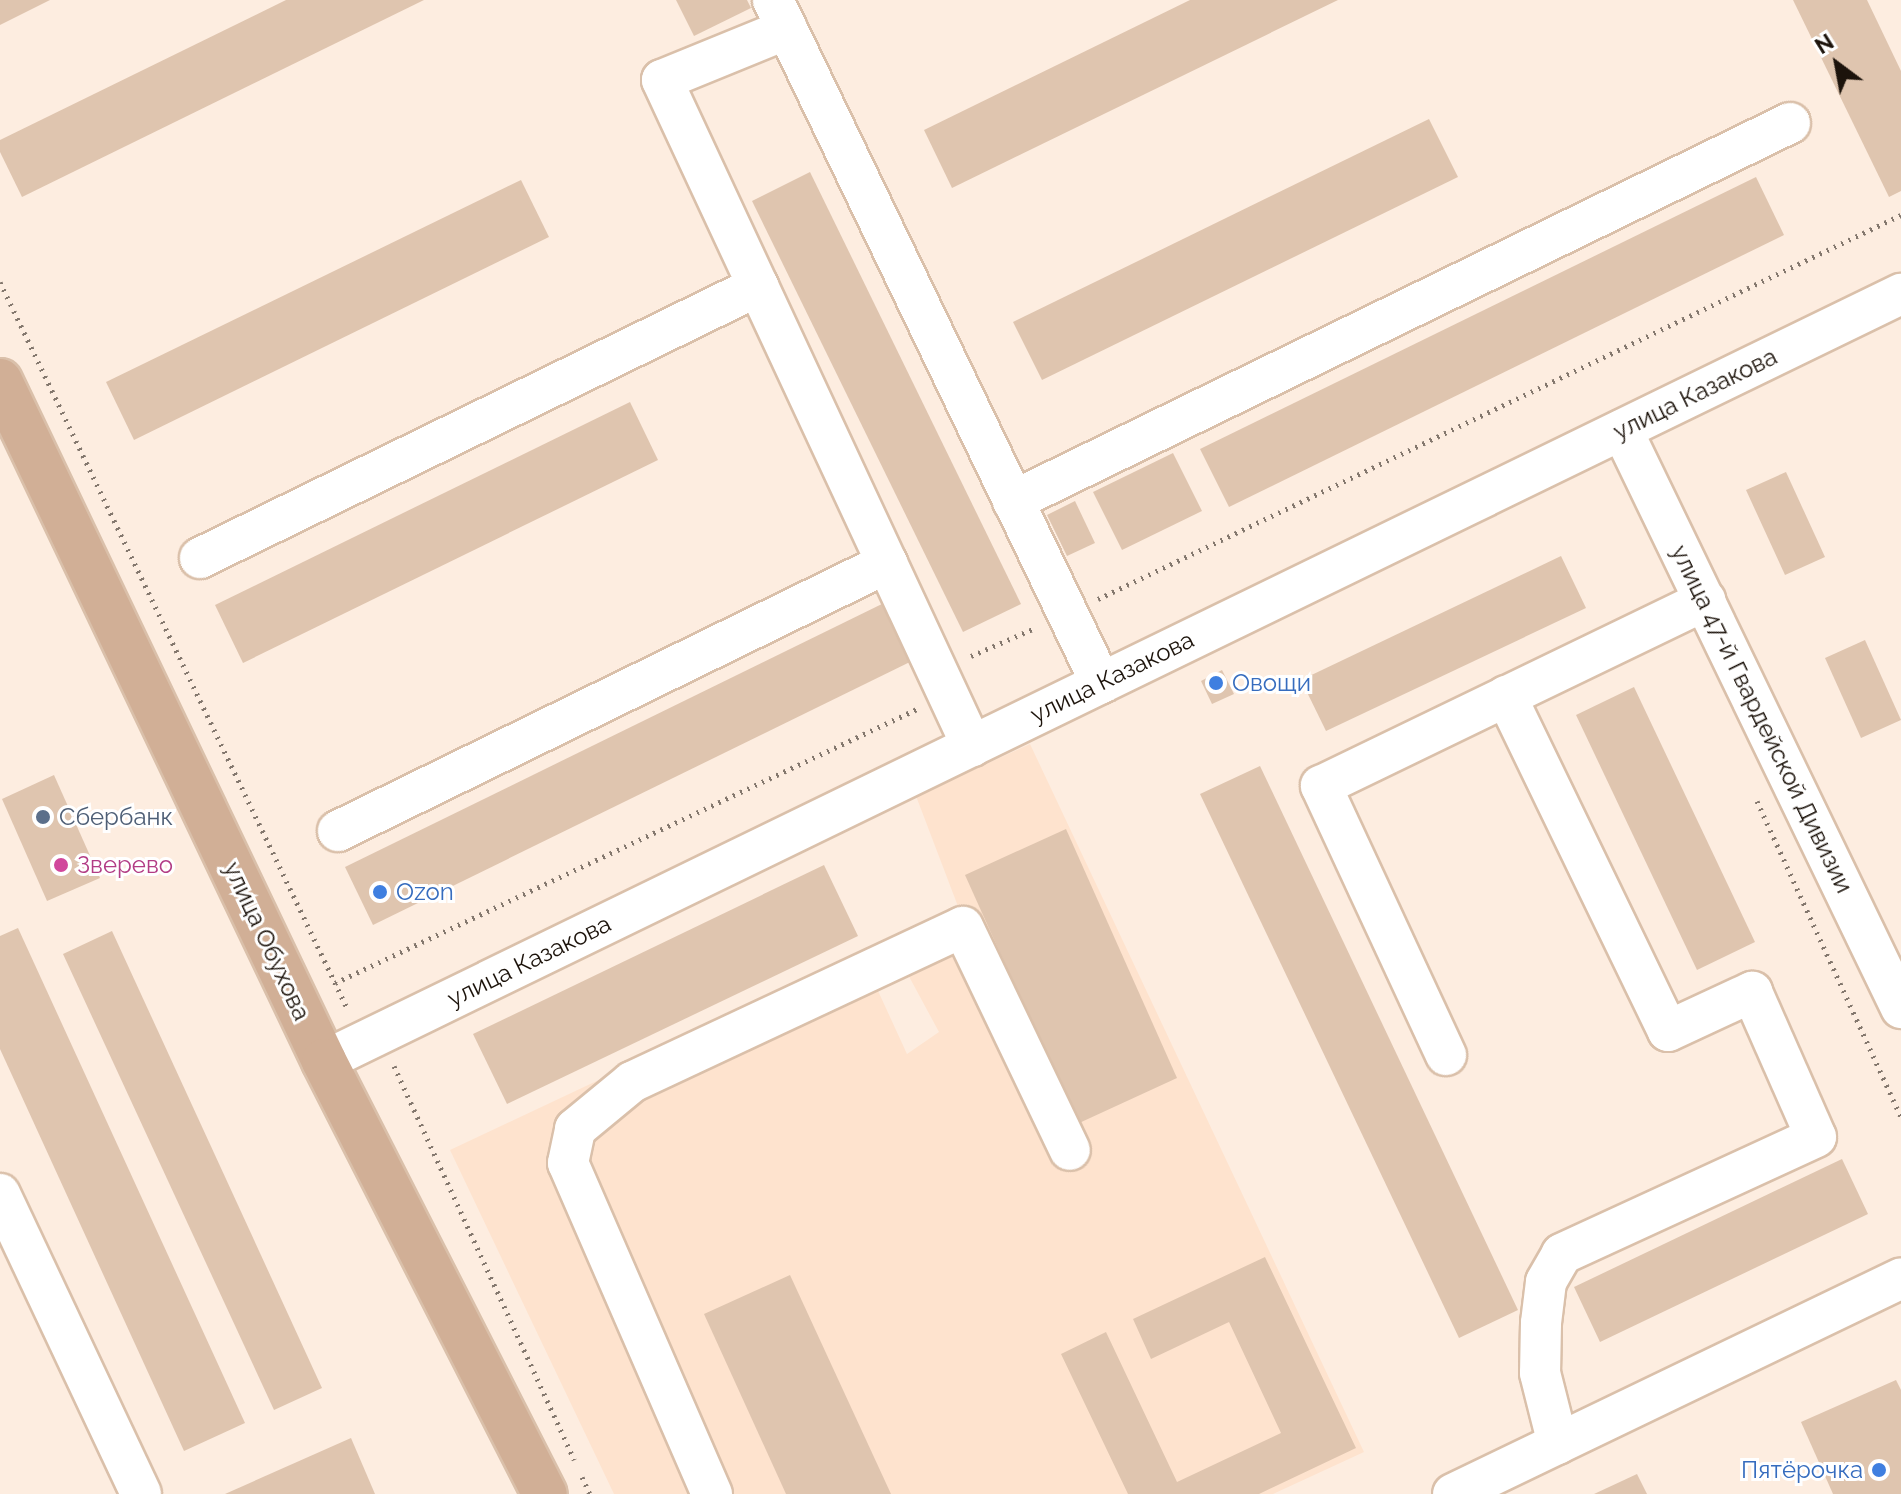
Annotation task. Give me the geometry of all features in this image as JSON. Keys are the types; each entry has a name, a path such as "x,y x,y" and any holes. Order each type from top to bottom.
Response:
{"main road":[{"name":"улица Обухова","path":"0,381 324,1061 545,1494"}],"street":[{"path":"972,746 662,80 780,14 1101,683"},
{"path":"1013,501 1790,123"},
{"path":"200,558 758,286"},
{"name":"улица Казакова","path":"324,1061 1901,294"},
{"name":"улица 47-й Гвардейской Дивизии","path":"1622,430 1901,1008"},
{"path":"338,831 887,563"},
{"path":"1446,1055 1321,786 1705,600"},
{"path":"1506,696 1668,1031 1752,992 1816,1137 1562,1254 1546,1282 1540,1373 1558,1444"},
{"path":"712,1494 568,1163 575,1129 632,1082 963,927 1070,1150"},
{"path":"0,1194 141,1494"},
{"path":"1453,1494 1901,1278"}],"path":[{"path":"335,983 942,683 1067,614 1901,215"},
{"path":"0,282 335,983 371,1037 590,1494"}],"shaded area":[{"path":"1030,744 1364,1452 1273,1494 614,1494 450,1150 862,956 907,1054 939,1032 892,945 959,909 916,796"}],"building":[{"path":"0,0 50,0 0,25"},
{"path":"286,0 424,0 22,197 0,152 0,140"},
{"path":"676,0 747,0 751,8 694,36"},
{"path":"1190,0 1338,0 952,188 924,130"},
{"path":"1793,0 1867,0 1901,71 1901,191 1889,197"},
{"path":"1429,119 1458,177 1042,380 1013,322"},
{"path":"810,172 1021,604 963,632 752,201"},
{"path":"1756,177 1784,235 1229,507 1200,449"},
{"path":"521,180 549,237 134,440 106,382"},
{"path":"630,402 658,460 243,663 215,605"},
{"path":"1173,453 1202,511 1122,550 1093,492"},
{"path":"1786,472 1825,557 1785,575 1746,490"},
{"path":"1075,501 1095,543 1067,556 1047,515"},
{"path":"1561,556 1586,608 1326,731 1301,680"},
{"path":"886,602 914,660 373,925 345,867"},
{"path":"1865,640 1901,720 1861,738 1825,658"},
{"path":"1222,670 1234,694 1212,704 1201,681"},
{"path":"1634,687 1755,942 1697,970 1576,715"},
{"path":"1260,766 1518,1310 1459,1338 1200,794"},
{"path":"54,775 100,878 47,901 2,799"},
{"path":"1066,829 1177,1078 1077,1124 965,875"},
{"path":"824,865 858,936 507,1104 473,1034"},
{"path":"18,928 245,1423 184,1451 0,1049 0,936"},
{"path":"112,931 322,1388 274,1410 63,954"},
{"path":"1842,1159 1868,1214 1600,1342 1574,1287"},
{"path":"1265,1257 1356,1448 1259,1494 1128,1494 1061,1354 1106,1332 1177,1482 1281,1433 1229,1322 1151,1359 1133,1319"},
{"path":"790,1275 891,1494 786,1494 704,1314"},
{"path":"1896,1380 1901,1390 1901,1494 1833,1494 1801,1422"},
{"path":"351,1438 375,1494 225,1494"},
{"path":"1637,1474 1647,1494 1594,1494"}],"place":[{"name":"Овощи","path":"1216,683"},
{"name":"Сбербанк","path":"43,817"},
{"name":"Зверево","path":"61,865"},
{"name":"Ozon","path":"380,892"},
{"name":"Пятёрочка","path":"1879,1470"}]}
